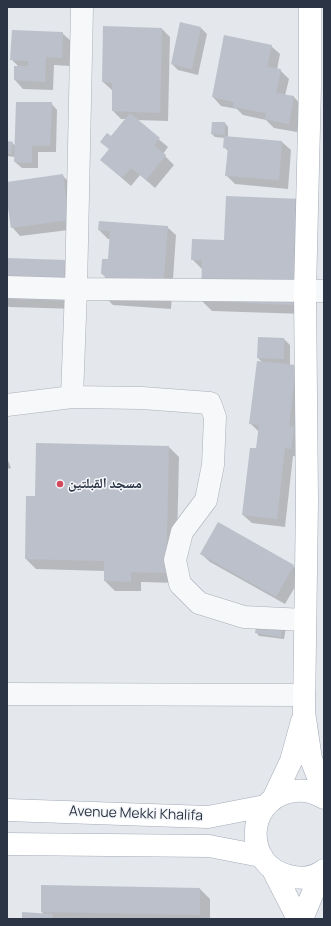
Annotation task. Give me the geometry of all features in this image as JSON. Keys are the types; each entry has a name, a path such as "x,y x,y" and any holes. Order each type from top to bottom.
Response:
{"main road":[{"path":"310,7 314,291 307,501 304,704 311,759 324,792"},
{"path":"298,919 257,846 256,830 260,815 269,803 291,761 304,704"},
{"name":"Avenue Mekki Khalifa","path":"7,810 208,817 269,803 284,793 295,790 318,794 324,798"},
{"path":"7,844 209,846 266,862 283,875 296,878 309,877 323,872"},
{"path":"302,919 323,872"}],"street":[{"path":"72,397 76,290 82,7"},
{"path":"7,287 76,290 314,291"},
{"path":"7,405 72,397 142,398 210,403 215,417 213,465 206,500 182,532 175,560 180,584 199,603 244,617 305,620"},
{"path":"7,694 304,704"}],"building":[{"path":"180,22 201,27 192,69 171,64"},
{"path":"103,26 162,28 160,113 112,111 112,83 102,82"},
{"path":"12,30 63,32 62,58 46,57 45,82 14,80 14,66 28,66 28,61 10,60"},
{"path":"224,35 272,45 267,67 281,69 276,93 294,96 289,124 265,119 266,113 233,107 234,102 212,97"},
{"path":"16,102 52,102 50,146 32,146 32,163 14,162"},
{"path":"130,113 160,138 154,145 166,155 146,180 131,168 122,178 100,160 109,149 100,142 107,133 111,136"},
{"path":"212,122 225,122 225,135 211,134"},
{"path":"224,136 282,141 279,180 225,176 228,148 223,148"},
{"path":"7,141 13,142 11,154 7,154"},
{"path":"63,174 69,220 11,228 7,201 7,182"},
{"path":"226,196 302,199 295,305 201,301 202,260 191,260 192,239 224,240"},
{"path":"99,221 168,226 162,301 103,297 105,274 101,274 102,259 108,259 110,231 98,230"},
{"path":"7,258 65,260 64,275 72,275 71,301 7,299"},
{"path":"258,337 284,338 284,359 257,358"},
{"path":"257,361 296,365 289,426 294,427 291,449 285,448 277,519 242,515 250,448 256,448 259,425 249,424"},
{"path":"36,443 169,446 166,573 131,572 131,582 104,581 104,561 25,559 26,496 35,496"},
{"path":"218,522 294,565 276,597 200,554"},
{"path":"257,619 283,623 281,637 255,633"},
{"path":"41,885 200,888 200,915 41,912"},
{"path":"22,912 53,914 52,919 22,919"}],"place":[{"name":"مسجد القبلتين","path":"60,484"}]}
